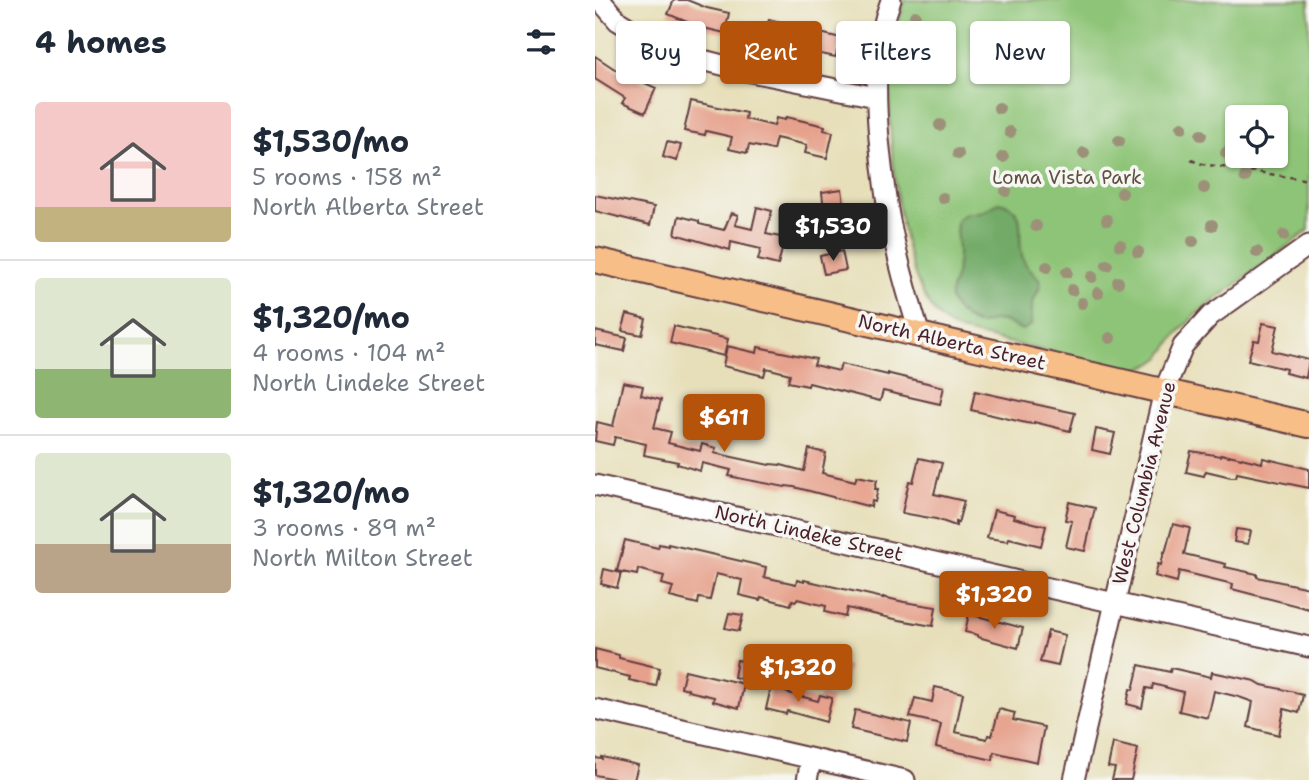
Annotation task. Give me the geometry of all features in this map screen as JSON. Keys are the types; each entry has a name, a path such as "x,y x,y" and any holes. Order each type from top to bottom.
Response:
{"main road":[{"name":"North Alberta Street","path":"595,260 1309,425"}],"street":[{"path":"600,0 618,21 679,54 746,71 876,97"},
{"path":"891,0 878,52 876,97 891,228 920,335"},
{"name":"West Columbia Avenue","path":"1074,780 1164,391 1182,346 1210,316 1309,245"},
{"name":"North Lindeke Street","path":"595,485 1309,647"},
{"path":"595,709 905,780"},
{"path":"807,780 811,760"}],"path":[{"path":"1191,160 1202,164 1309,180"}],"green space":[{"name":"Loma Vista Park","path":"905,0 1309,0 1309,230 1195,315 1160,358 1138,369 1127,370 960,331 942,320 927,301 914,272 897,199 890,122 890,84 956,84 956,21 899,21"},
{"path":"1000,202 1016,212 1024,261 1040,283 1032,306 1031,325 1023,330 996,320 982,324 973,323 955,308 950,299 958,264 958,219 967,213 981,213"}],"building":[{"path":"674,0 687,0 729,13 727,21 720,21 720,32 706,29 706,21 685,21 668,14"},
{"path":"822,33 836,37 836,57 822,54"},
{"path":"595,56 616,70 616,84 647,84 656,88 645,113 622,103 625,98 595,79"},
{"path":"691,101 746,113 745,119 774,126 776,118 785,120 786,117 825,126 824,130 833,132 827,158 805,153 807,145 776,138 773,150 749,145 747,153 729,149 732,137 706,131 705,135 684,131"},
{"path":"667,142 681,145 677,161 663,157"},
{"path":"842,189 845,211 835,213 837,223 822,225 822,192"},
{"path":"595,195 654,207 650,225 595,211"},
{"path":"757,207 772,211 766,234 785,238 778,265 758,260 761,249 731,242 730,250 675,234 679,216 724,230 731,213 738,215 735,225 752,229"},
{"path":"842,251 846,270 824,274 820,256"},
{"path":"627,314 646,319 642,335 622,331"},
{"path":"1263,323 1278,326 1272,351 1309,360 1306,378 1285,373 1286,369 1248,360 1254,340 1259,341"},
{"path":"674,326 728,339 724,356 670,343"},
{"path":"595,331 627,338 624,351 595,345"},
{"path":"727,346 757,353 758,347 816,359 814,365 839,371 841,364 944,387 940,404 883,391 880,401 809,383 808,386 788,382 790,374 766,368 764,376 723,366"},
{"path":"623,382 643,386 641,395 661,400 654,428 671,432 668,443 700,451 702,444 716,448 714,453 804,471 809,449 826,453 822,473 855,481 857,476 877,480 875,502 872,501 871,507 794,487 729,476 731,470 702,463 700,471 677,464 678,462 644,455 646,444 615,437 613,445 595,441 597,422 613,426"},
{"path":"975,391 1075,413 1070,431 971,410"},
{"path":"1096,429 1115,433 1110,454 1092,450"},
{"path":"1191,451 1229,455 1262,463 1263,458 1309,469 1309,488 1237,473 1236,477 1231,477 1206,471 1204,476 1186,472"},
{"path":"919,458 942,463 934,494 964,501 956,526 936,519 902,513 909,481 913,482"},
{"path":"1069,502 1095,508 1085,551 1066,547 1072,521 1065,520"},
{"path":"994,510 1046,526 1041,546 1009,538 1008,541 987,538"},
{"path":"1173,524 1190,528 1184,554 1226,564 1225,567 1257,574 1257,577 1309,588 1309,609 1232,589 1233,584 1179,571 1177,582 1155,576"},
{"path":"1236,529 1251,531 1248,544 1234,542"},
{"path":"625,540 658,548 659,544 668,544 766,567 764,577 796,584 797,580 804,580 936,607 933,626 847,608 845,617 825,612 826,606 797,599 792,600 791,605 761,597 760,600 739,595 742,580 716,574 710,600 699,598 698,604 670,597 673,587 662,584 664,576 638,569 637,575 617,571"},
{"path":"604,569 621,573 617,588 601,584"},
{"path":"729,613 743,615 739,631 725,628"},
{"path":"969,614 1023,628 1018,648 965,632"},
{"path":"1048,631 1065,635 1058,666 1040,662"},
{"path":"595,649 660,668 656,686 595,668"},
{"path":"737,660 772,666 767,686 734,677"},
{"path":"831,661 849,666 844,684 826,679"},
{"path":"1139,665 1170,672 1171,668 1211,677 1212,672 1295,692 1303,695 1299,713 1284,709 1279,735 1248,727 1253,702 1214,691 1208,718 1179,711 1183,692 1153,684 1152,689 1146,688 1142,708 1127,704"},
{"path":"685,670 744,684 739,708 713,701 714,697 681,687"},
{"path":"772,683 786,686 785,692 818,701 820,695 832,698 826,722 787,711 786,714 766,709"},
{"path":"935,687 963,693 955,732 987,739 988,735 992,736 999,709 1015,713 1013,720 1044,727 1037,762 994,752 993,760 936,747 941,724 910,717 915,698 932,702"},
{"path":"855,710 911,723 907,742 851,729"},
{"path":"1113,743 1138,749 1131,780 1112,780 1115,768 1108,767"},
{"path":"602,757 638,765 634,780 595,775 595,758"}]}
